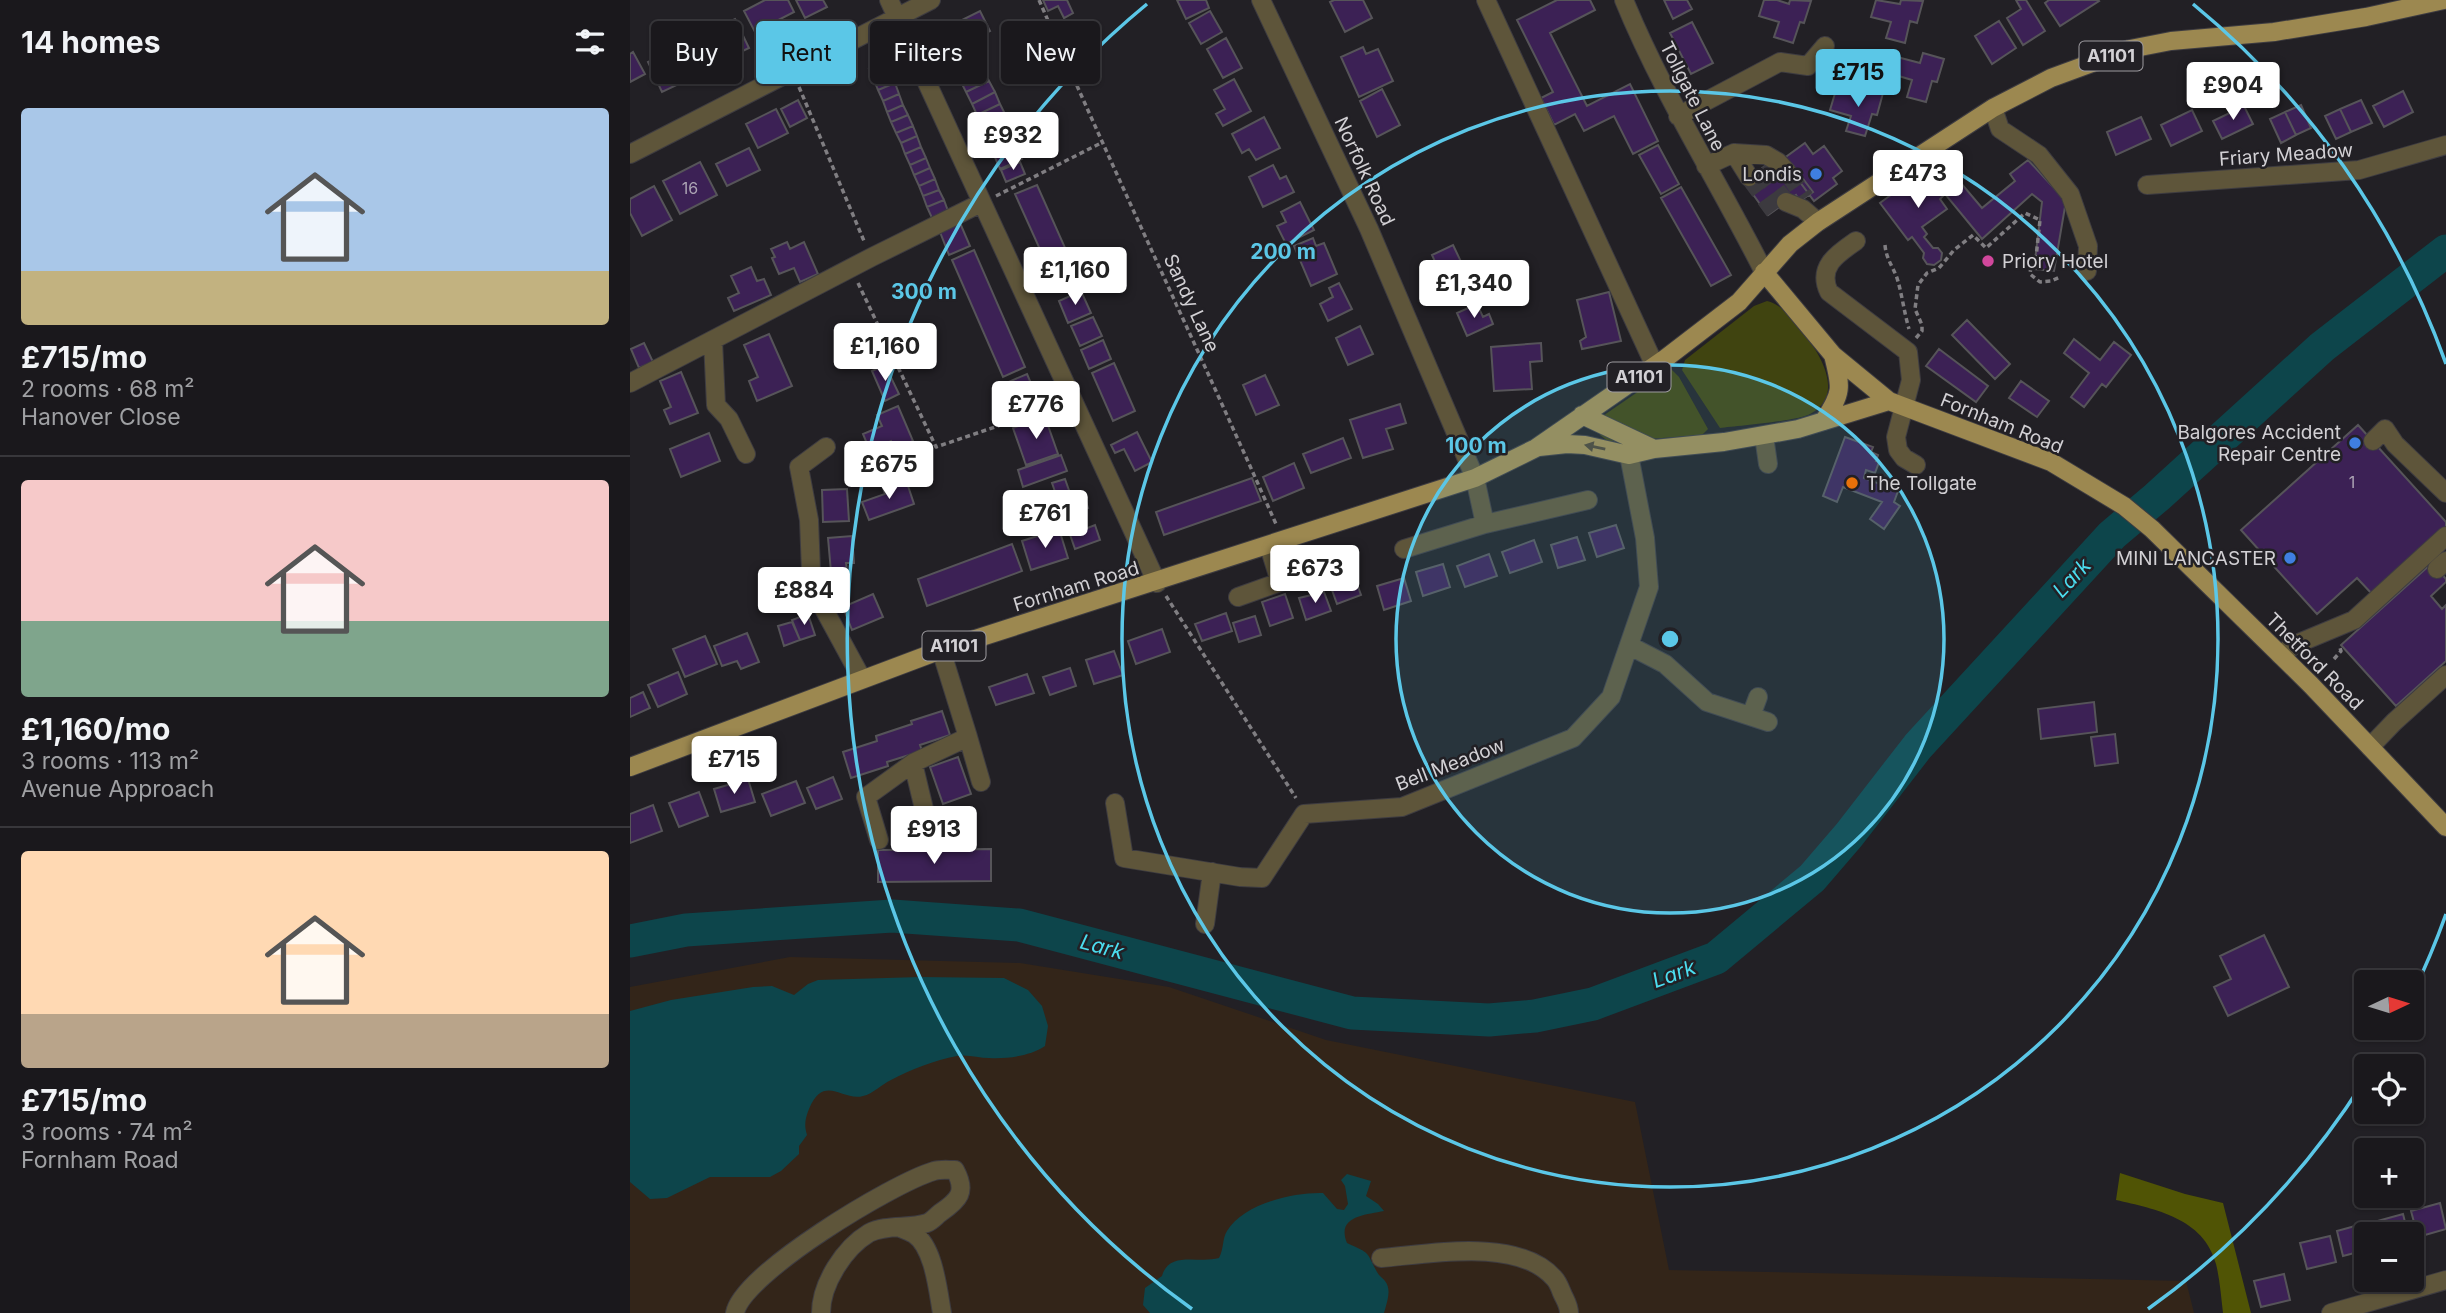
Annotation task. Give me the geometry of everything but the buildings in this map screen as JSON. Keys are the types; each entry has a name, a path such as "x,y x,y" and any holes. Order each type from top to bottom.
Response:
{"main road":[{"name":"A1101","path":"1764,272 1790,244 1818,222 1890,173 1993,108 2051,78 2130,49 2171,41 2274,32 2366,17 2444,0"},
{"name":"Fornham Road","path":"630,767 941,650 1157,583 1475,478 1536,447 1656,366 1739,302 1764,272"},
{"name":"Tollgate Lane","path":"1764,272 1833,355 1896,404"},
{"path":"1824,421 1839,396 1839,378 1833,355"},
{"name":"Fornham Road","path":"1536,447 1586,445 1629,455 1654,449 1764,436 1896,404 2051,462 2124,506 2152,529"},
{"path":"1583,415 1654,449"},
{"name":"Thetford Road","path":"2152,529 2280,655 2446,827"}],"street":[{"path":"889,0 1157,583"},
{"path":"856,39 931,0"},
{"name":"Norfolk Road","path":"1261,0 1369,229 1475,478 1485,524"},
{"path":"1486,0 1656,366"},
{"name":"Tollgate Lane","path":"1624,0 1678,116 1764,272"},
{"path":"1678,116 1780,62 1808,66 1825,46"},
{"path":"630,154 768,84"},
{"path":"1993,108 2000,129 2039,155 2070,194 2088,246 2087,271"},
{"name":"Friary Meadow","path":"2147,185 2168,189 2359,170 2446,145"},
{"path":"1706,166 1734,153 1766,156 1778,162 1787,172"},
{"path":"1734,153 1755,173"},
{"path":"630,383 981,203"},
{"path":"1780,207 1804,204 1818,222"},
{"path":"1856,241 1830,262 1826,269 1825,284 1829,292 1908,352 1911,380 1896,404 1896,437 1898,450 1904,458 1916,465"},
{"path":"713,341 716,405 729,419 746,454"},
{"path":"2373,441 2385,429 2395,444 2446,493"},
{"path":"1764,436 1768,464"},
{"path":"826,447 799,467 808,520 811,571 819,600 862,679"},
{"name":"Bell Meadow","path":"1304,814 1402,807 1573,738 1611,697 1649,587 1649,567 1629,455"},
{"path":"1404,549 1485,524 1588,500"},
{"path":"2280,655 2294,645 2354,620 2446,536"},
{"path":"1276,544 1280,582"},
{"path":"1238,597 1317,572"},
{"path":"1630,646 1665,664 1707,702 1759,719 1758,697"},
{"path":"941,650 981,782"},
{"path":"2370,747 2446,675"},
{"path":"879,840 866,797 913,763 968,737"},
{"path":"913,763 925,813"},
{"path":"1115,803 1124,858 1240,877 1262,878 1304,814"},
{"path":"1205,925 1212,872"},
{"path":"734,1313 736,1304 749,1288 837,1221 912,1180 936,1170 955,1170 961,1181 961,1194 950,1206 928,1222 872,1232 857,1242 826,1284 821,1313"},
{"path":"898,1227 916,1235 927,1251 935,1275 942,1313"},
{"path":"1381,1258 1481,1251 1531,1261 1555,1279 1569,1307 1569,1313"},
{"path":"2339,1312 2446,1280"}],"path":[{"name":"Sandy Lane","path":"1039,0 1101,142 1190,330 1276,544"},
{"path":"797,84 872,257"},
{"path":"981,203 1101,142"},
{"path":"1885,245 1886,258 1898,280 1910,345 1922,331 1915,309 1918,285 1927,273 1939,268 1954,250 1973,235 1986,248 2025,212 2040,220 2035,267 2031,266 2030,274 2040,282 2060,277"},
{"path":"851,268 936,447 1073,400"},
{"path":"1157,583 1291,787 1304,814"}],"shaded area":[{"path":"790,957 1020,963 1169,987 1326,1040 1635,1102 1669,1270 2186,1281 2194,1313 630,1313 630,987"},
{"path":"2120,1173 2223,1203 2251,1313 2223,1313 2216,1264 2210,1248 2201,1236 2176,1218 2162,1212 2116,1200"}],"green space":[{"path":"1767,301 1787,313 1816,351 1826,374 1826,396 1821,406 1803,417 1720,428 1682,370 1685,360 1754,306"},
{"path":"1671,369 1679,377 1708,429 1702,435 1609,442 1600,435 1597,420"}],"water":[{"path":"1004,978 1028,990 1042,1006 1048,1026 1045,1046 1011,1057 961,1056 940,1060 906,1073 863,1096 856,1097 834,1091 821,1093 815,1098 808,1113 805,1125 807,1135 799,1146 799,1154 781,1171 770,1177 710,1177 667,1198 650,1199 630,1182 630,1011 671,1000 753,987 772,986 794,995 818,980"},
{"path":"1347,1174 1371,1181 1366,1196 1384,1211 1354,1218 1345,1227 1345,1234 1347,1243 1367,1254 1387,1285 1388,1296 1384,1313 1150,1313 1143,1305 1145,1288 1162,1276 1171,1263 1178,1260 1219,1258 1227,1231 1234,1222 1256,1207 1284,1197 1323,1193 1337,1209 1344,1210 1348,1204 1345,1186 1341,1180"}],"waterway":[{"name":"Lark","path":"630,941 686,930 892,916 1019,925 1352,1013 1489,1020 1535,1016 1593,1004 1716,958 1812,878 1918,746 2112,535 2322,347 2446,251"}],"tunnel":[{"path":"1760,169 1786,202"},
{"path":"1787,172 1805,198"},
{"path":"1749,177 1774,211"}],"place":[{"name":"Londis","path":"1816,174"},
{"name":"Priory Hotel","path":"1988,261"},
{"name":"Balgores Accident Repair Centre","path":"2355,443"},
{"name":"The Tollgate","path":"1852,483"},
{"name":"MINI LANCASTER","path":"2290,558"}]}
